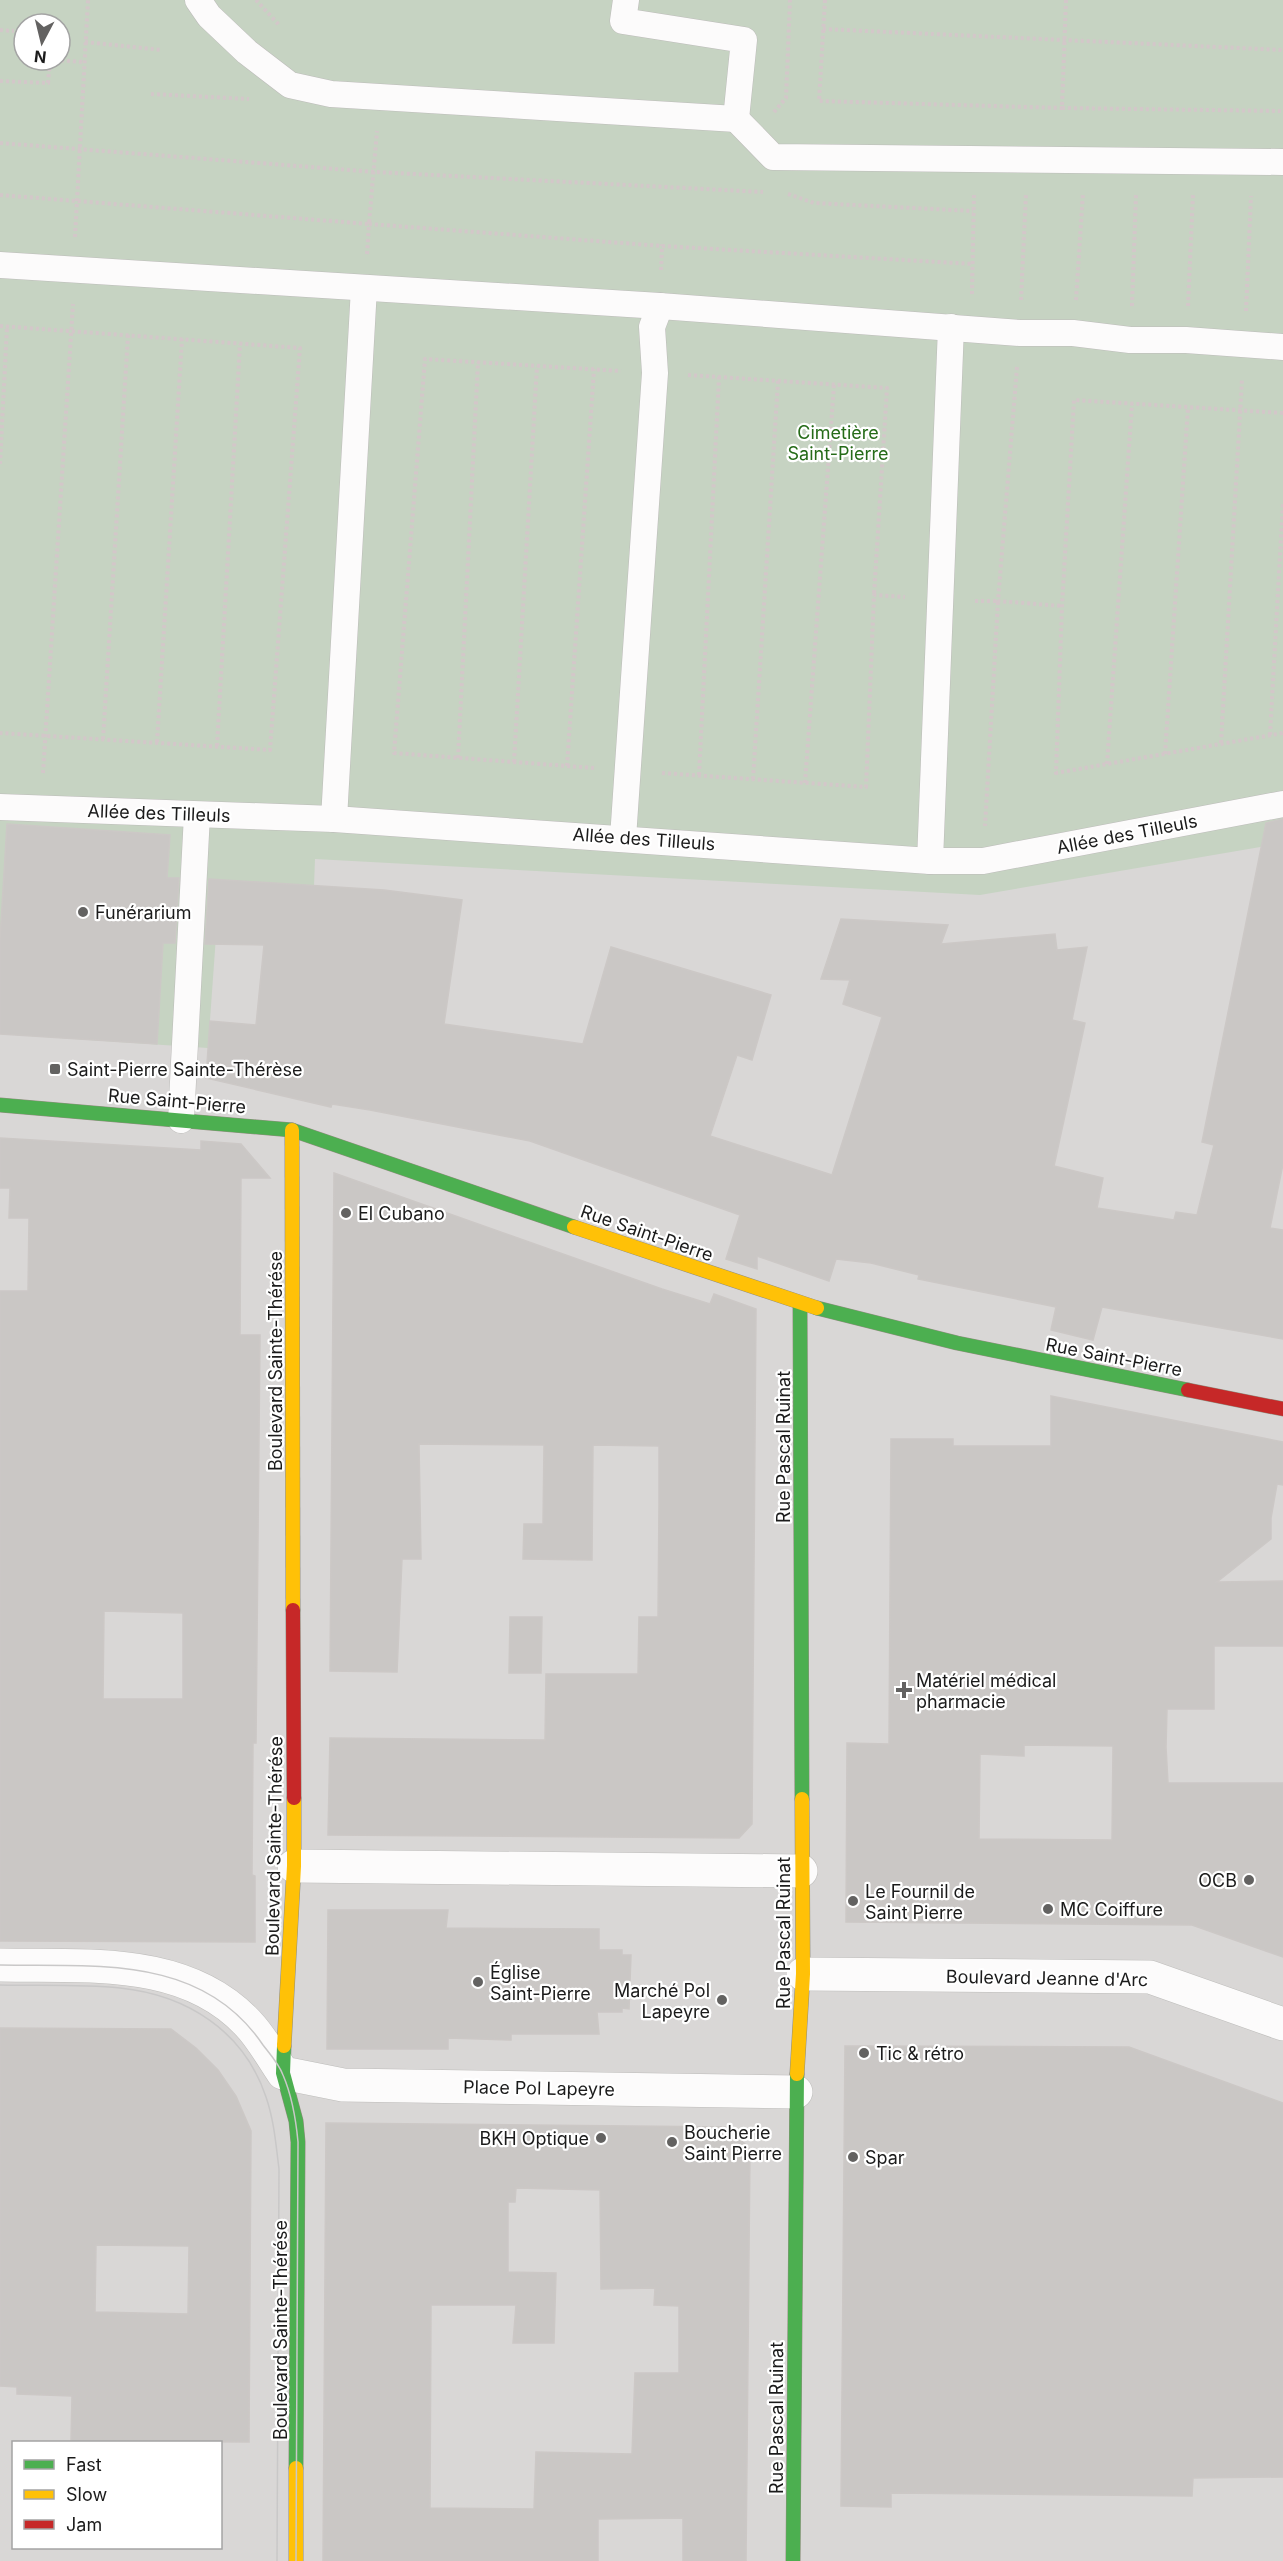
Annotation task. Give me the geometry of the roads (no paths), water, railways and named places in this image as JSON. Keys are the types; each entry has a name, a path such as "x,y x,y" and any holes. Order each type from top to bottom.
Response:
{"street":[{"name":"Rue Saint-Pierre","path":"0,1105 292,1130 800,1304 957,1343 1283,1409"},
{"name":"Boulevard Sainte-Thérése","path":"292,1130 294,1866 283,2073 296,2121 298,2142 296,2561"},
{"name":"Rue Pascal Ruinat","path":"793,2561 796,2092 803,1974 800,1304"},
{"path":"294,1866 801,1871"},
{"path":"0,1965 137,1969 176,1978 222,2001 251,2028 283,2073"},
{"name":"Boulevard Jeanne d'Arc","path":"803,1974 1150,1977 1283,2024"},
{"name":"Place Pol Lapeyre","path":"283,2073 343,2085 796,2092"}],"lane":[{"path":"198,0 209,16 247,52 290,85 331,94 744,128 773,158 1283,162"},
{"path":"626,0 623,21 744,40 744,128"},
{"path":"0,265 660,306 1020,333 1073,333 1131,340 1186,340 1283,347"},
{"path":"334,819 364,288"},
{"path":"623,838 655,373 652,327 660,306"},
{"path":"930,861 940,599 961,327"},
{"name":"Allée des Tilleuls","path":"0,807 334,819 930,861 983,861 1283,804"},
{"path":"181,1120 197,815"}],"tram line":[{"path":"0,1965 109,1967 178,1980 210,1994 238,2016 281,2071 291,2100 298,2142 296,2561"},
{"path":"0,1985 120,1988 168,1999 190,2008 210,2020 228,2035 256,2074 271,2115 279,2169 277,2561"}],"place":[{"name":"Funérarium","path":"83,912"},
{"name":"Saint-Pierre Sainte-Thérèse","path":"55,1069"},
{"name":"El Cubano","path":"346,1213"},
{"name":"Matériel médical pharmacie","path":"904,1690"},
{"name":"OCB","path":"1249,1880"},
{"name":"Le Fournil de Saint Pierre","path":"853,1901"},
{"name":"MC Coiffure","path":"1048,1909"},
{"name":"Église Saint-Pierre","path":"478,1982"},
{"name":"Marché Pol Lapeyre","path":"722,2000"},
{"name":"Tic & rétro","path":"864,2053"},
{"name":"BKH Optique","path":"601,2138"},
{"name":"Boucherie Saint Pierre","path":"672,2142"},
{"name":"Spar","path":"853,2157"}],"park label":[{"name":"Cimetière Saint-Pierre","path":"838,442"}]}
